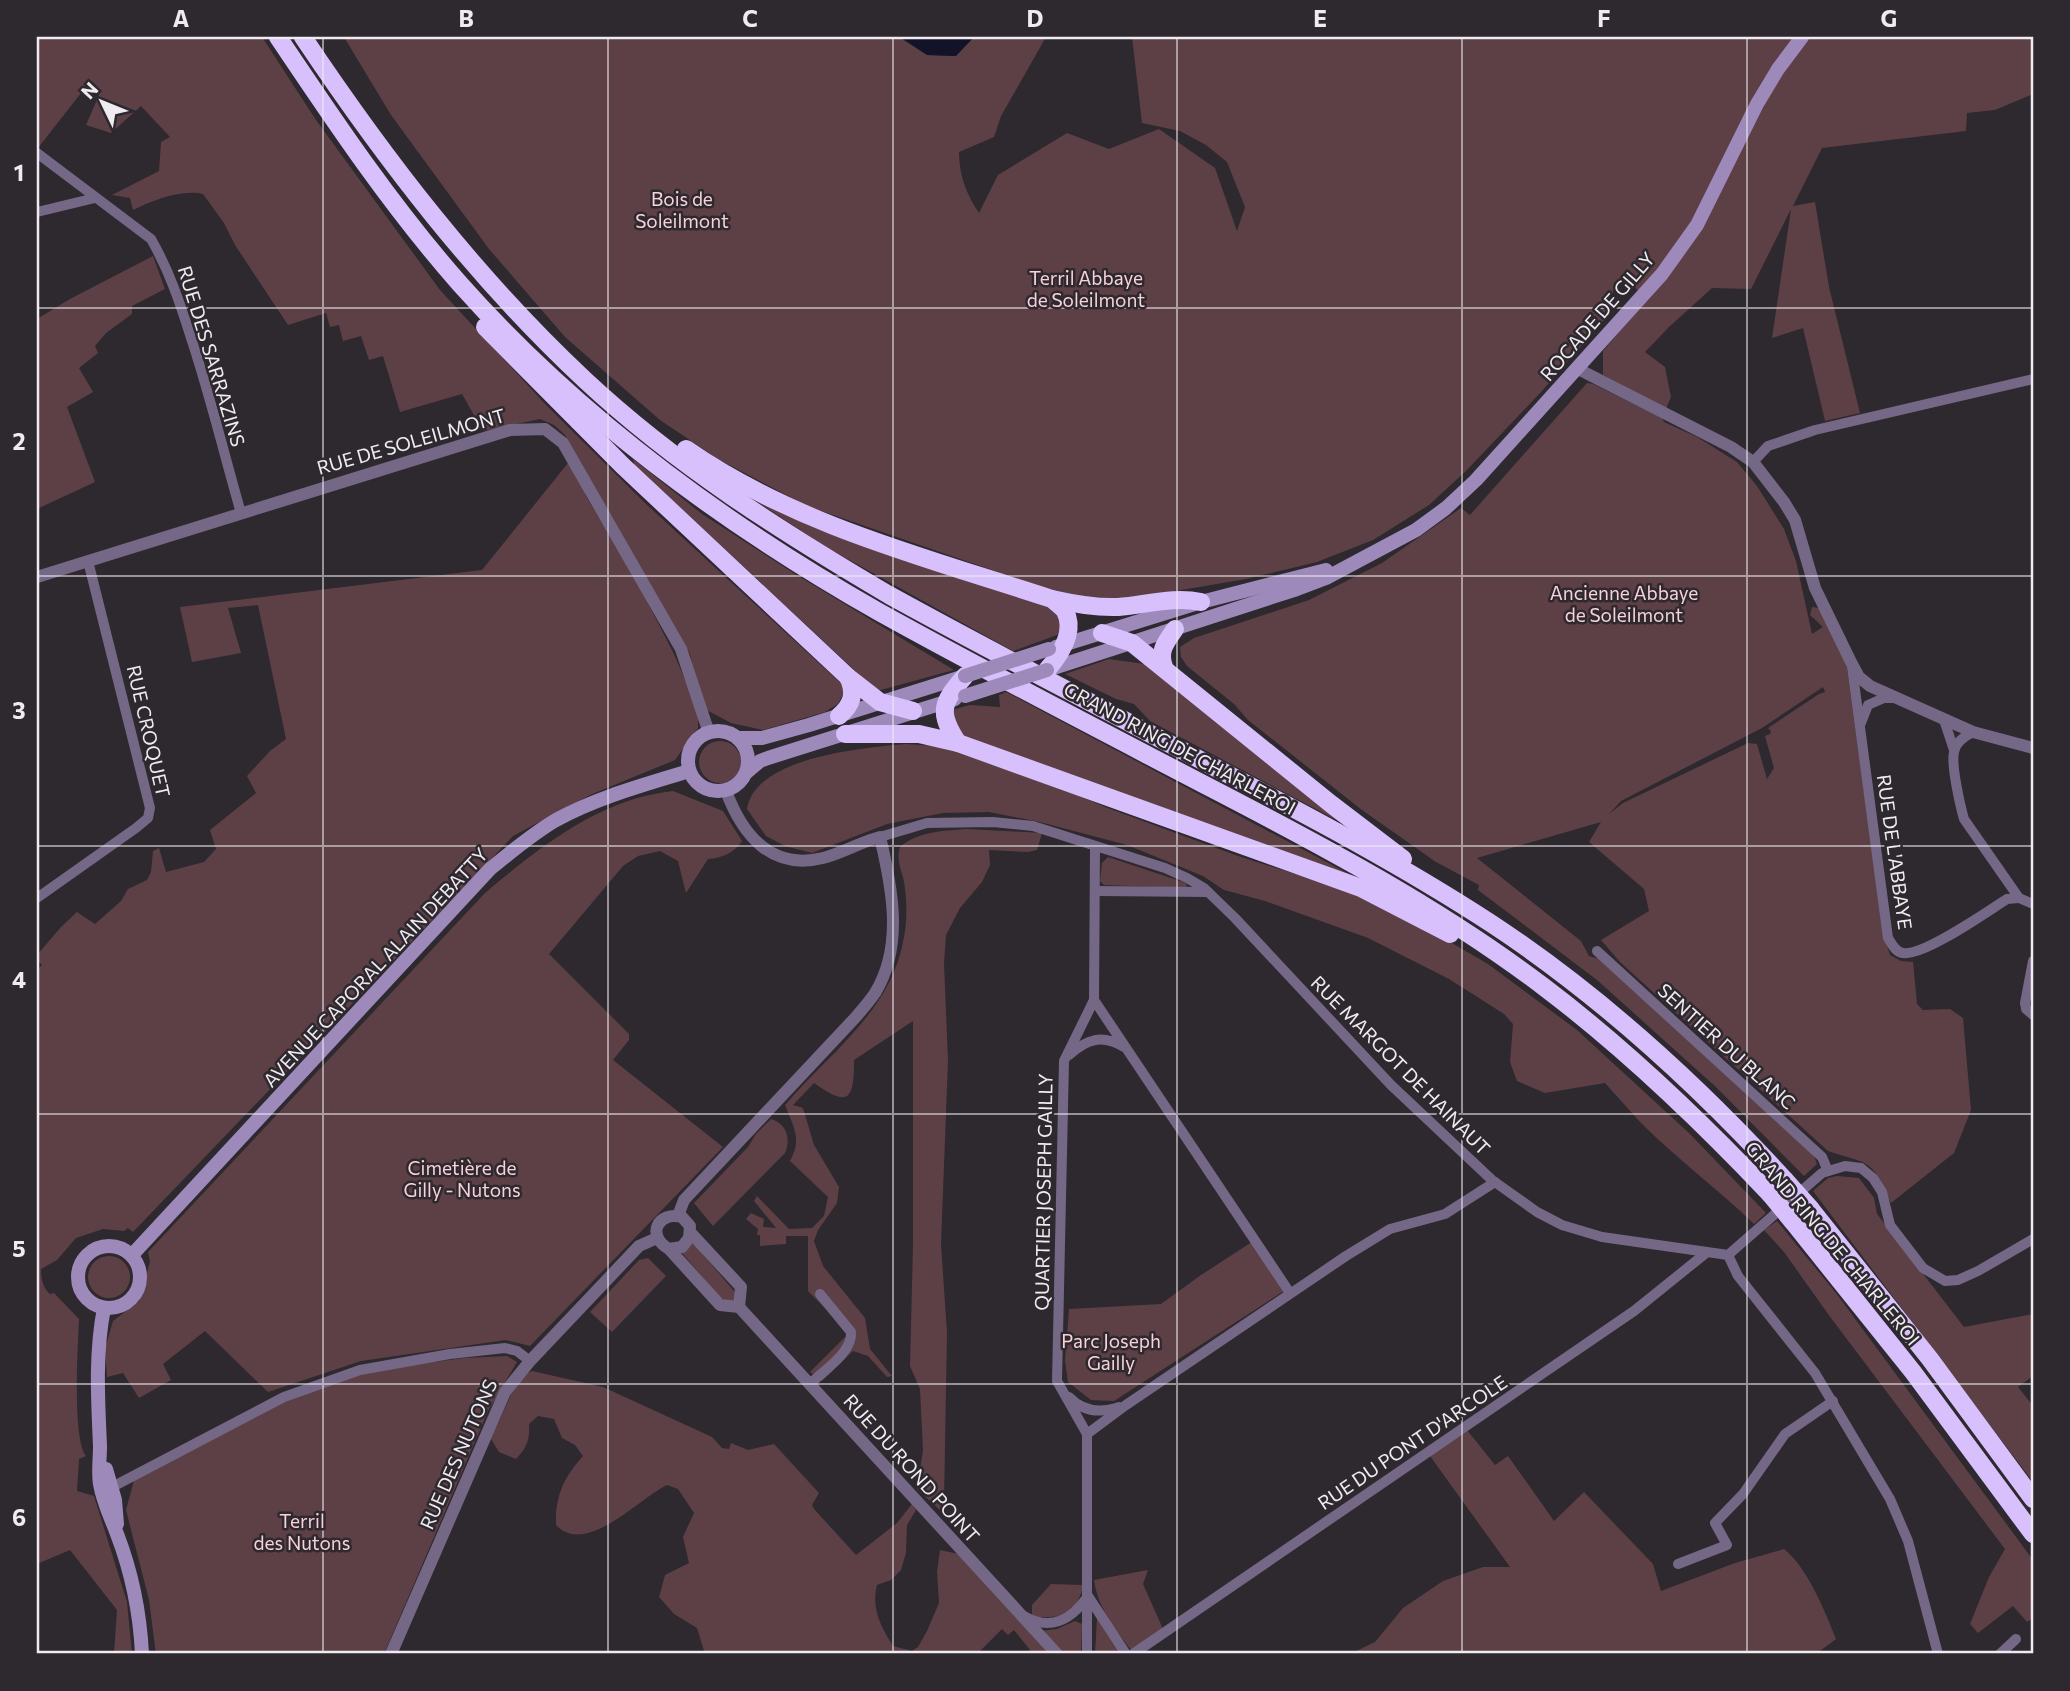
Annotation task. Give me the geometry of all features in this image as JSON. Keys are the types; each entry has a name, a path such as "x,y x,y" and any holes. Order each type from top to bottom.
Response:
{"highway":[{"name":"GRAND RING DE CHARLEROI","path":"278,37 348,140 411,225 470,294 572,397 694,495 815,576 949,651 1349,862 1421,904 1508,961 1640,1064 1695,1115 1793,1222 1913,1372 2033,1534"},
{"name":"GRAND RING DE CHARLEROI","path":"303,37 378,147 478,272 587,382 704,477 825,557 889,594 1287,805 1425,882 1494,925 1603,1007 1707,1098 1810,1208 1930,1359 2033,1499"},
{"path":"411,225 429,261 453,292 507,351 623,466 848,677 880,702 893,708 913,711"},
{"path":"645,431 671,439 736,481 787,508 842,530 1052,599 1085,606 1118,607 1182,598 1201,602"},
{"path":"1047,670 1061,653 1068,627 1065,610 1052,599"},
{"path":"1164,667 1160,657 1163,646 1175,628"},
{"path":"1102,632 1132,643 1164,667 1331,804 1405,860 1425,882"},
{"path":"839,716 848,709 852,698 853,687 848,677"},
{"path":"954,689 944,714 948,728 958,743"},
{"path":"845,734 919,734 958,743 1361,888 1508,961"}],"main road":[{"name":"ROCADE DE GILLY","path":"1354,563 1416,530 1446,508 1476,480 1662,274 1697,225 1757,104 1802,37"},
{"path":"1047,670 954,689 880,702 762,738 738,738 724,732 709,733 699,738 691,748 688,759 690,771 694,779 708,790 726,791 735,787 760,761 913,711 954,689 1061,653 1102,632 1201,602 1354,563"},
{"path":"1061,653 1132,643 1297,589 1354,563"},
{"path":"738,738 746,748 747,772"},
{"name":"AVENUE CAPORAL ALAIN DEBATTY","path":"132,1255 490,869 528,838 557,820 631,788 690,771"},
{"path":"113,1245 132,1255 141,1273 137,1292 123,1305 104,1308 85,1297 78,1278 79,1267 85,1257 103,1246 113,1245"},
{"path":"104,1308 96,1393 100,1482 110,1520 117,1532 131,1576 140,1623 142,1654"},
{"path":"100,1448 118,1517 117,1532"}],"street":[{"name":"RUE DES SARRAZINS","path":"37,153 151,239 163,259 206,383 241,513"},
{"path":"37,212 95,198"},
{"path":"1578,369 1731,447 1753,461 1795,520 1815,589 1851,663 1870,686 1973,732 2033,748"},
{"path":"1753,461 1768,446 1815,430 2033,379"},
{"name":"RUE DE SOLEILMONT","path":"37,577 510,430 545,429 563,443 681,649 709,733"},
{"name":"RUE CROQUET","path":"37,898 142,823 148,818 150,808 88,561"},
{"name":"RUE DE L'ABBAYE","path":"1851,663 1888,938 1895,950 1904,954 1915,951 1947,937 2007,899 2019,898"},
{"path":"1860,727 1868,705 1884,698 1896,698"},
{"path":"1944,720 1954,750 1960,807 1964,819 2019,898 2033,904"},
{"path":"1954,750 1964,736 1973,732"},
{"path":"678,1216 684,1200 854,1019 876,992 890,958 893,925 888,872 880,837 824,858 798,860 778,855 762,848 747,833 734,813 726,791"},
{"name":"RUE MARGOT DE HAINAUT","path":"880,837 927,823 993,822 1033,826 1187,877 1208,892 1391,1085 1495,1182 1562,1225 1602,1237 1728,1255"},
{"name":"QUARTIER JOSEPH GAILLY","path":"1087,1654 1087,1434 1057,1381 1064,1061 1094,1000 1095,846"},
{"path":"1095,891 1208,892"},
{"name":"SENTIER DU BLANC","path":"1597,951 1822,1157 1828,1171"},
{"path":"2033,961 2025,1003 2026,1009 2033,1015"},
{"path":"1094,1000 1290,1293"},
{"path":"1064,1061 1084,1043 1092,1040 1108,1040 1124,1047"},
{"path":"1938,1654 1922,1588 1890,1499 1815,1373 1738,1276 1728,1255 1813,1181 1828,1171 1845,1166 1861,1168 1878,1184 1890,1225 1923,1268 1934,1276 1945,1280 1958,1280 2033,1239"},
{"path":"1087,1434 1290,1293 1390,1229 1437,1218 1495,1182"},
{"path":"668,1216 678,1216 686,1221 690,1232 682,1247 669,1248 657,1238 656,1233 660,1221 668,1216"},
{"name":"RUE DU ROND POINT","path":"690,1232 741,1287 739,1307"},
{"name":"RUE DES NUTONS","path":"391,1654 505,1392 530,1361 639,1246 657,1238"},
{"name":"RUE DU ROND POINT","path":"669,1248 720,1306 739,1307 1057,1654"},
{"name":"RUE DU PONT D'ARCOLE","path":"1133,1654 1634,1311 1706,1253"},
{"path":"810,1384 848,1347 852,1337 851,1332 820,1294"},
{"path":"110,1484 116,1485 284,1397 360,1370 450,1354 505,1348 517,1351 530,1361"},
{"path":"1063,1390 1074,1402 1097,1411 1126,1405"},
{"path":"1678,1564 1727,1545 1715,1523 1743,1494 1785,1434 1833,1401"},
{"path":"1020,1614 1032,1621 1055,1623 1073,1614 1088,1596 1126,1654"},
{"path":"2000,1654 2016,1639"}],"green space":[{"path":"37,37 262,37 316,120 440,290 546,405 646,504 846,688 838,704 825,712 763,730 731,723 701,707 690,654 565,435 554,425 540,419 483,431 462,394 400,412 383,356 369,360 361,336 343,341 339,325 330,327 326,313 288,325 203,194 177,194 133,210 130,198 112,195 159,171 161,142 170,137 141,106 111,133 86,125 99,95 85,88 38,148"},
{"path":"344,37 899,37 927,55 955,56 974,37 1046,37 1001,116 994,137 959,152 964,184 979,213 998,175 1067,133 1109,149 1159,129 1215,168 1237,231 1245,207 1227,162 1206,145 1180,131 1142,123 1132,37 2033,37 2033,94 1995,110 1967,113 1966,131 1822,148 1793,206 1815,202 1829,287 1860,413 1825,421 1803,328 1772,338 1791,209 1751,289 1712,288 1645,352 1665,367 1671,397 1666,409 1603,375 1603,351 1646,300 1633,285 1614,283 1611,312 1541,392 1466,471 1429,505 1373,540 1317,562 1246,579 1129,599 1086,598 1038,586 807,506 718,459 660,420 565,337 489,249 391,115"},
{"path":"153,256 165,289 132,306 132,314 106,333 95,346 98,353 79,368 93,392 67,407 95,482 37,509 37,319"},
{"name":"Ancienne Abbaye de Soleilmont","path":"1587,383 1662,418 1664,422 1697,437 1737,462 1757,486 1784,529 1796,561 1812,634 1823,627 1810,615 1812,607 1819,608 1846,661 1883,932 1890,955 1901,961 1913,962 1917,1004 1923,1010 1950,1009 1963,1018 1971,1110 1954,1153 1891,1203 1874,1170 1862,1162 1828,1151 1620,962 1601,940 1649,911 1644,889 1589,842 1601,822 1477,858 1581,941 1589,956 1599,959 1814,1156 1817,1164 1804,1176 1716,1087 1597,980 1478,890 1479,885 1436,862 1362,810 1248,720 1234,704 1187,666 1181,657 1180,647 1194,638 1309,600 1382,563 1461,508 1470,515","holes":["1823,687 1825,692 1768,728 1770,734 1765,736 1774,768 1767,779 1757,744 1748,743 1623,803 1609,814 1621,801 1762,728"]},
{"path":"572,458 586,496 637,582 674,654 698,710 698,728 675,760 590,795 513,836 133,1232 128,1228 124,1231 103,1229 76,1238 57,1260 41,1269 43,1283 48,1292 54,1293 79,1319 77,1412 86,1456 79,1459 77,1491 94,1496 127,1602 132,1654 114,1654 117,1610 70,1550 37,1564 37,970 42,965 37,960 37,955 77,912 95,924 121,901 128,889 147,880 151,872 153,851 159,848 166,872 204,862 216,849 210,830 256,793 247,776 270,751 286,739 258,605 228,608 241,653 192,662 180,607 482,570"},
{"path":"633,459 702,514 954,670 877,691 682,509 635,469"},
{"path":"747,495 1053,607 1063,626 1057,635 1013,651 826,547"},
{"path":"1109,659 1145,664 1357,831 1150,721 1134,704 1116,699 1065,674"},
{"path":"1006,692 1366,883 964,737 958,731 952,710 970,705 1000,707 999,695"},
{"path":"720,741 735,747 741,762 735,777 720,783 705,777 699,762 705,747"},
{"path":"905,744 938,746 1064,789 1238,856 1362,895 1419,924 1488,964 1577,1030 1689,1133 1766,1213 1754,1224 1641,1123 1605,1083 1545,1093 1517,1081 1510,1062 1513,1024 1504,1014 1449,979 1368,938 1265,901 1224,890 1203,876 1127,845 1040,822 989,812 943,813 887,824 812,853 785,846 766,836 747,809 754,791 769,777 789,767 813,758"},
{"name":"Cimetière de Gilly - Nutons","path":"673,791 723,811 742,841 727,854 708,859 686,893 678,861 660,851 638,856 623,866 549,954 629,1034 629,1040 613,1060 723,1147 530,1346 506,1340 361,1361 268,1392 205,1331 163,1364 171,1380 139,1398 123,1373 107,1377 105,1348 113,1321 139,1301 150,1262 148,1252 485,893 549,843 595,815 646,796"},
{"path":"967,829 1042,833 1037,850 989,850 990,865 982,882 960,908 946,935 944,963 948,1061 941,1244 947,1333 944,1502 941,1511 917,1489 923,1451 920,1389 910,1366 913,1021 854,1060 853,1084 847,1096 835,1096 814,1083 793,1105 803,1108 814,1145 839,1187 837,1203 818,1230 814,1241 823,1266 865,1318 870,1349 892,1376 887,1377 868,1356 853,1351 822,1381 810,1372 849,1333 808,1291 808,1236 786,1236 786,1244 760,1246 758,1229 746,1219 751,1213 764,1219 763,1227 776,1228 754,1201 757,1196 789,1229 812,1228 824,1216 828,1197 790,1161 796,1140 785,1105 857,1029 887,987 897,963 906,925 904,883 899,863 900,847 923,835"},
{"path":"1108,857 1186,883 1187,888 1104,885 1100,881 1102,863"},
{"path":"771,1119 784,1128 788,1142 785,1153 713,1226 694,1203"},
{"path":"1828,1178 1859,1178 1874,1198 1877,1214 1964,1327 2033,1314 2033,1376 2018,1387 2033,1406 2033,1482 1813,1191"},
{"path":"1777,1221 1836,1293 2033,1560 2033,1618 2027,1622 2013,1606 1978,1633 1970,1624 1989,1577 2005,1549 1784,1252 1764,1230"},
{"name":"Parc Joseph Gailly","path":"1255,1240 1287,1289 1114,1401 1091,1400 1068,1382 1065,1361 1069,1309 1161,1304"},
{"path":"693,1243 734,1291 736,1298 733,1301 726,1301 719,1296 682,1253"},
{"path":"109,1256 124,1262 130,1277 124,1292 109,1298 94,1292 88,1277 94,1262"},
{"path":"648,1258 666,1276 612,1332 590,1312 639,1260"},
{"name":"Terril des Nutons","path":"507,1356 517,1362 488,1411 384,1654 156,1654 149,1600 126,1510 134,1480 286,1399 363,1374 404,1366 464,1358"},
{"path":"532,1371 603,1387 712,1437 722,1448 729,1449 731,1443 748,1450 774,1444 819,1493 812,1505 814,1509 856,1555 897,1523 912,1504 916,1510 907,1525 906,1553 901,1570 891,1580 877,1585 875,1593 878,1617 893,1646 912,1651 918,1647 927,1631 939,1603 937,1572 940,1550 959,1554 1050,1654 1026,1654 1030,1650 1014,1630 1008,1635 1002,1629 977,1654 705,1654 697,1628 674,1614 659,1597 665,1575 689,1563 683,1537 694,1513 678,1489 667,1485 597,1530 582,1534 568,1533 556,1525 557,1505 566,1479 583,1456 575,1445 562,1438 554,1419 538,1416 529,1424 527,1443 516,1459 499,1452 491,1439 519,1377"},
{"path":"1467,1430 1495,1465 1508,1456 1554,1521 1584,1492 1653,1564 1661,1591 1735,1563 1784,1549 1808,1578 1836,1639 1816,1654 1350,1654 1375,1642 1403,1608 1443,1581 1483,1567 1510,1567 1430,1456"},
{"path":"1148,1570 1143,1584 1163,1629 1132,1651 1103,1609 1094,1580"},
{"path":"1051,1584 1084,1585 1077,1604 1069,1613 1038,1617 1032,1621 1032,1605"},
{"path":"1097,1618 1104,1626 1122,1654 1095,1654"},
{"path":"1075,1621 1082,1624 1081,1654 1064,1654 1041,1631 1057,1629"}],"shaded area":[{"path":"900,37 974,37 956,56 927,55"}],"park label":[{"name":"Bois de Soleilmont","path":"682,209"},
{"name":"Terril Abbaye de Soleilmont","path":"1086,288"}]}
